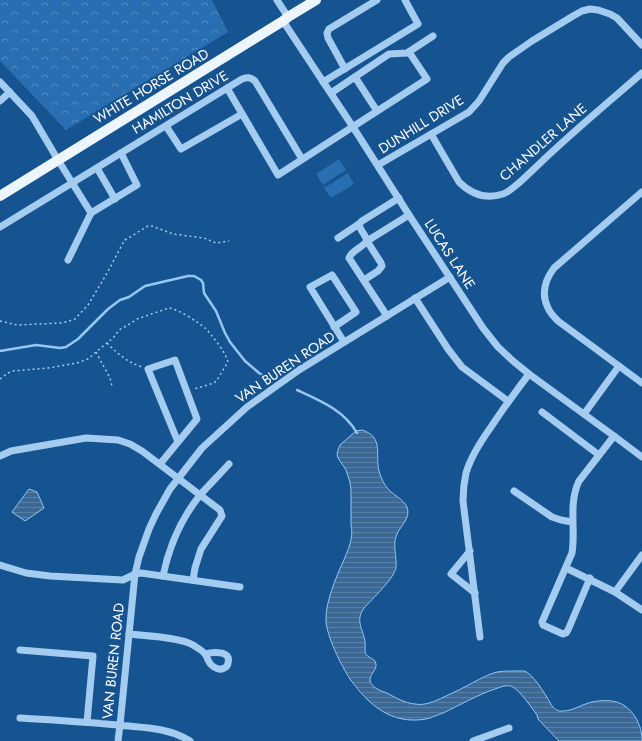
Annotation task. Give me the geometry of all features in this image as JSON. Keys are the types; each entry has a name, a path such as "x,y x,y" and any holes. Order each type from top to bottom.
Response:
{"main road":[{"name":"WHITE HORSE ROAD","path":"0,196 316,0"}],"street":[{"name":"LUCAS LANE","path":"277,0 285,20 323,82 483,328 498,347 529,374 642,457"},
{"path":"345,69 328,38 328,31 377,0"},
{"path":"323,82 418,24 405,0"},
{"name":"DUNHILL DRIVE","path":"378,166 474,108 503,63 509,57 549,30 582,11 590,9 610,14 617,18 642,45"},
{"path":"331,93 389,54 407,53 433,36"},
{"path":"227,88 278,175 427,79 409,52"},
{"name":"CHANDLER LANE","path":"431,134 459,182 465,188 479,195 493,196 503,194 508,192 531,172 553,150 642,73"},
{"name":"HAMILTON DRIVE","path":"0,227 247,77 252,78 255,81 302,159"},
{"path":"355,77 377,111"},
{"path":"0,82 32,116 91,213"},
{"path":"0,101 10,92"},
{"path":"166,126 181,149 242,114"},
{"path":"68,260 91,213 137,185 121,153"},
{"path":"97,168 115,199"},
{"path":"642,192 554,268 546,281 545,289 545,299 548,308 558,321 642,383"},
{"path":"338,238 399,198"},
{"path":"387,316 349,258 351,254 364,245 367,241 409,215"},
{"path":"359,224 359,228 382,266 378,271 364,280"},
{"path":"334,327 356,312 332,275 310,287 334,327 344,342"},
{"name":"VAN BUREN ROAD","path":"118,741 135,574 139,557 149,529 170,489 202,448 247,407 299,370 450,277"},
{"path":"415,298 448,349 462,367 508,401"},
{"path":"160,464 197,419 175,360 148,369 178,442"},
{"path":"584,414 619,366"},
{"path":"480,637 463,501 466,472 478,446 508,401 529,374"},
{"path":"542,412 599,455"},
{"path":"590,578 566,633 563,634 543,625 542,622 572,553 574,542 572,522 575,490 579,481 614,436"},
{"path":"0,456 11,451 86,438 118,440 130,444 142,451 220,510 222,516 201,549 193,580"},
{"path":"163,576 178,532 190,511 201,495 229,464"},
{"path":"514,491 552,517 572,522"},
{"path":"470,551 451,574 475,593"},
{"path":"615,592 642,555"},
{"path":"0,565 26,573 50,576 123,580 135,574 141,573 240,587"},
{"path":"566,568 590,578 642,610"},
{"path":"129,634 166,638 190,643 205,654"},
{"path":"20,650 93,656 87,722"},
{"path":"20,718 153,728 169,732 190,741"},
{"path":"472,741 509,728"}],"path":[{"path":"0,321 17,325 61,323 75,319 88,305 125,240 148,226 152,226 173,234 204,238 216,243 229,241"},
{"path":"0,379 13,371 48,368 77,363 88,359 113,338 119,330 137,319 169,308 174,308 209,332 226,356 228,362 214,383 187,392"},
{"path":"107,343 120,356 148,369"},
{"path":"96,352 110,378 112,386"}],"green space":[{"path":"0,0 212,0 228,32 66,130 0,61"},
{"path":"339,159 346,170 323,185 316,174"},
{"path":"348,173 354,184 331,198 324,188"}],"shaded area":[{"path":"362,430 369,433 376,442 379,471 384,484 403,502 408,511 407,518 396,538 395,572 388,582 364,608 360,618 365,643 365,652 374,660 376,664 370,679 373,686 404,701 422,704 441,699 497,672 524,671 531,676 543,691 552,706 558,711 570,710 592,702 600,701 613,701 624,705 637,720 641,730 642,741 559,741 538,719 537,715 519,692 513,687 508,686 488,691 432,717 413,720 392,716 373,705 365,697 350,679 343,667 331,642 326,620 329,599 349,548 352,535 350,482 346,470 337,454 340,445 356,431"},
{"path":"29,489 37,492 44,508 25,521 12,512"}],"waterway":[{"path":"0,351 36,345 60,348 66,347 78,339 108,309 120,300 129,297 145,286 194,276 203,283 204,293 216,311 230,342 245,361 269,379"},
{"path":"297,390 322,402 338,412 352,425 357,433"}]}
